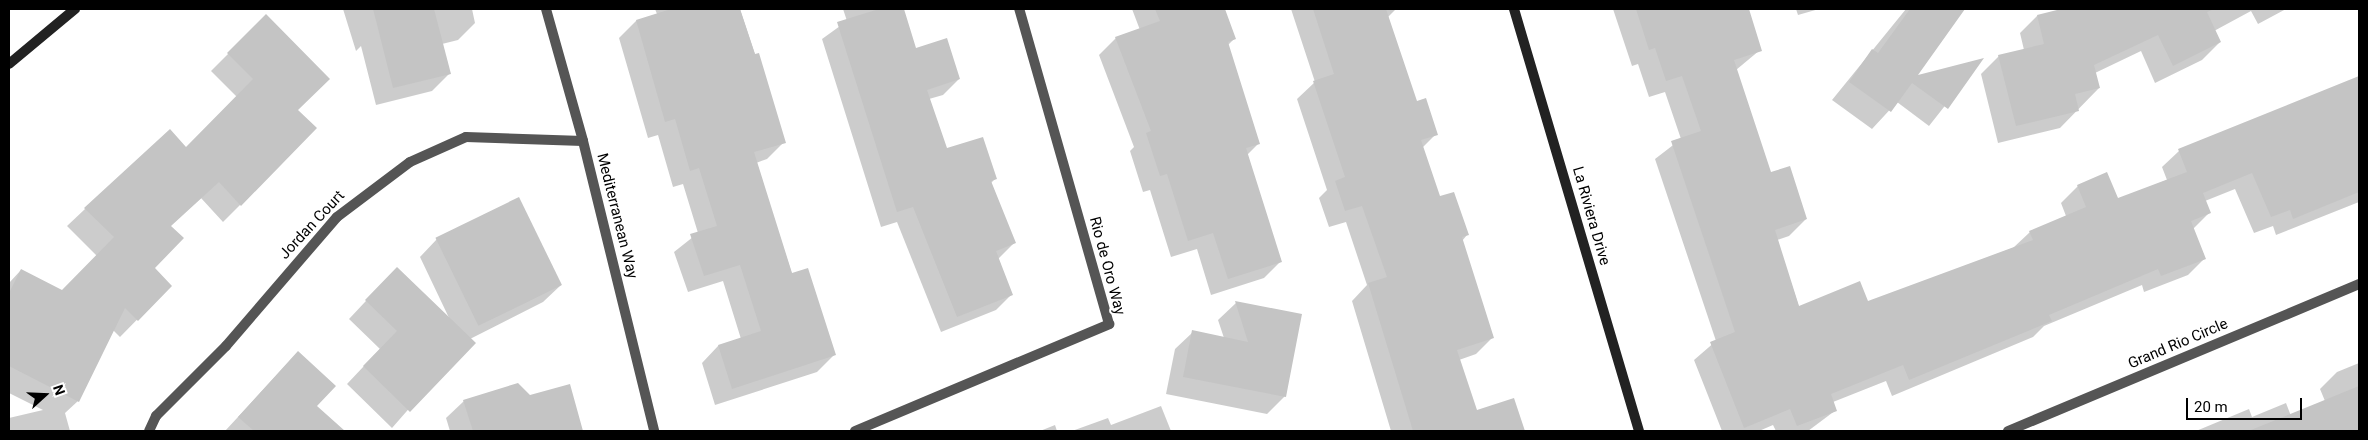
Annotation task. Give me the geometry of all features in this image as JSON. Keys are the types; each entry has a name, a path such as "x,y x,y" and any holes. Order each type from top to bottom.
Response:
{"street":[{"path":"9,64 75,9"},
{"name":"Mediterranean Way","path":"546,9 583,141 654,431"},
{"name":"Rio de Oro Way","path":"855,431 1109,324 1019,9"},
{"name":"La Riviera Drive","path":"1514,9 1639,431"},
{"name":"Jordan Court","path":"148,431 156,416 226,346 337,217 410,162 466,137 583,141"},
{"name":"Grand Rio Circle","path":"2008,431 2359,284"}],"building":[{"path":"373,9 434,9 451,74 393,88"},
{"path":"671,9 740,9 755,54 759,53 786,143 754,152 792,273 808,268 836,355 732,389 718,345 761,331 740,265 704,276 690,234 717,226 699,168 690,171 675,119 665,122 636,20"},
{"path":"879,9 904,9 916,48 947,38 960,79 927,90 947,148 983,137 997,179 991,181 1016,243 996,251 1013,295 957,317 913,207 897,212 837,22"},
{"path":"1155,9 1225,9 1236,39 1228,42 1260,144 1246,148 1282,262 1228,279 1213,233 1188,241 1167,174 1160,176 1146,133 1151,131 1115,37 1160,21"},
{"path":"1313,9 1386,9 1417,101 1426,98 1438,135 1421,140 1440,196 1454,192 1469,235 1462,237 1494,338 1457,350 1477,410 1514,398 1525,431 1413,431 1368,283 1387,277 1362,206 1345,211 1335,181 1345,177 1313,81 1334,74"},
{"path":"1636,9 1749,9 1762,51 1734,60 1771,172 1790,166 1807,219 1775,230 1799,306 1860,281 1868,301 2033,240 2029,231 2086,207 2077,185 2107,172 2118,198 2187,172 2178,149 2359,76 2359,192 2293,219 2290,210 2271,217 2252,173 2203,193 2211,213 2191,221 2206,259 2161,276 2158,269 2049,315 2052,321 1909,380 1903,365 1831,394 1837,411 1797,426 1790,409 1744,428 1710,342 1735,332 1671,141 1701,131 1682,76 1666,81 1655,48 1649,50"},
{"path":"1910,9 1965,9 1918,75 1984,58 1948,109 1912,83 1891,112 1849,82 1872,49 1878,53"},
{"path":"2061,9 2214,9 2207,12 2221,42 2173,66 2158,35 2094,65 2100,88 2075,94 2079,111 2016,126 1998,55 2044,44 2037,15"},
{"path":"266,14 330,79 298,110 317,128 241,206 219,182 171,226 184,238 155,268 172,286 138,321 125,308 79,402 9,366 9,293 21,269 62,290 114,237 84,208 170,129 186,147 253,79 227,53"},
{"path":"519,197 562,285 478,326 435,238"},
{"path":"397,267 476,343 410,412 363,366 397,331 365,300"},
{"path":"1235,301 1302,314 1286,397 1183,377 1192,330 1248,342"},
{"path":"298,351 336,386 317,406 345,431 254,431 238,417"},
{"path":"518,383 530,395 570,384 583,431 473,431 463,400"},
{"path":"2359,386 2359,431 2251,430"}]}
